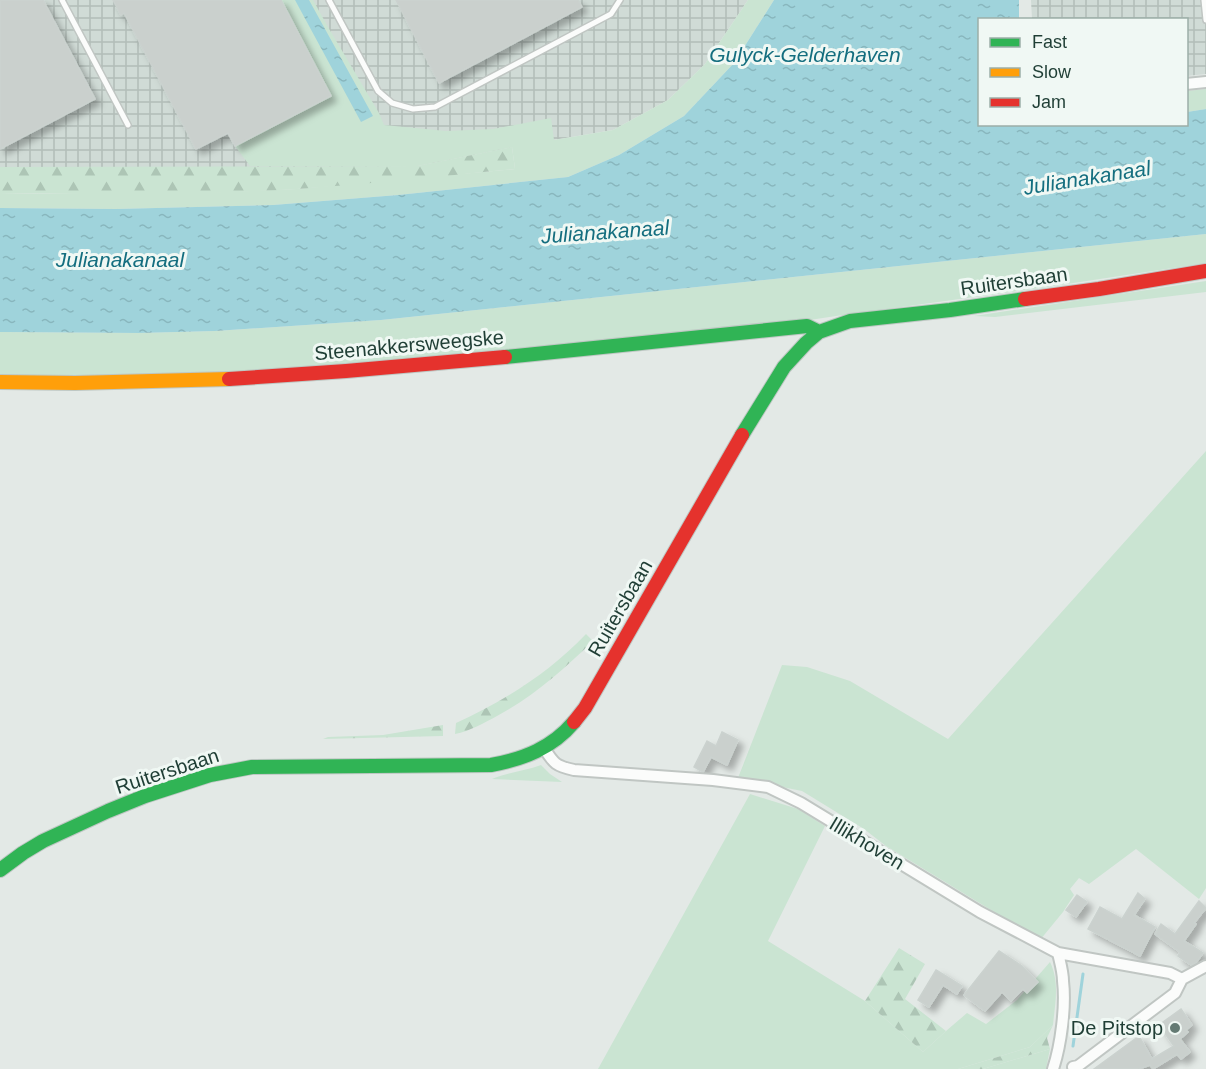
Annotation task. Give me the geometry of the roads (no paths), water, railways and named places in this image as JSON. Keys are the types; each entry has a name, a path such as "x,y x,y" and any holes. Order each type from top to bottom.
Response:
{"street":[{"path":"1188,84 1206,82"},
{"name":"Ruitersbaan","path":"0,870 43,841 108,811 145,796 210,775 252,767 491,765 530,755 557,739 585,708 784,367 819,332 850,321 950,310 1206,271"},
{"name":"Steenakkersweegske","path":"0,382 86,384 251,377 405,367 778,328 807,326 819,332"},
{"name":"Illikhoven","path":"544,748 559,766 574,770 713,780 768,788 801,803 980,912 1058,953 1170,973 1182,979"},
{"path":"1053,1069 1063,1016 1064,981 1058,953"},
{"path":"1072,1067 1078,1066 1175,993 1182,979 1206,966"}],"lane":[{"path":"62,0 128,125"},
{"path":"329,0 378,91 392,103 413,109 435,107 445,102 611,14 620,0"},
{"path":"1204,0 1206,20"}],"water":[{"path":"295,0 309,0 373,116 361,122"},
{"path":"774,0 1019,0 1019,18 978,18 978,126 1188,126 1188,112 1206,109 1206,234 381,320 215,331 0,332 0,208 116,209 273,205 398,195 568,177 619,155 684,116 734,63"}],"waterway":[{"path":"1073,1046 1083,974"}],"place":[{"name":"De Pitstop","path":"1175,1028"}],"water label":[{"name":"Gulyck-Gelderhaven","path":"805,55"},
{"name":"Julianakanaal","path":"1087,178"},
{"name":"Julianakanaal","path":"605,232"},
{"name":"Julianakanaal","path":"120,260"}]}
